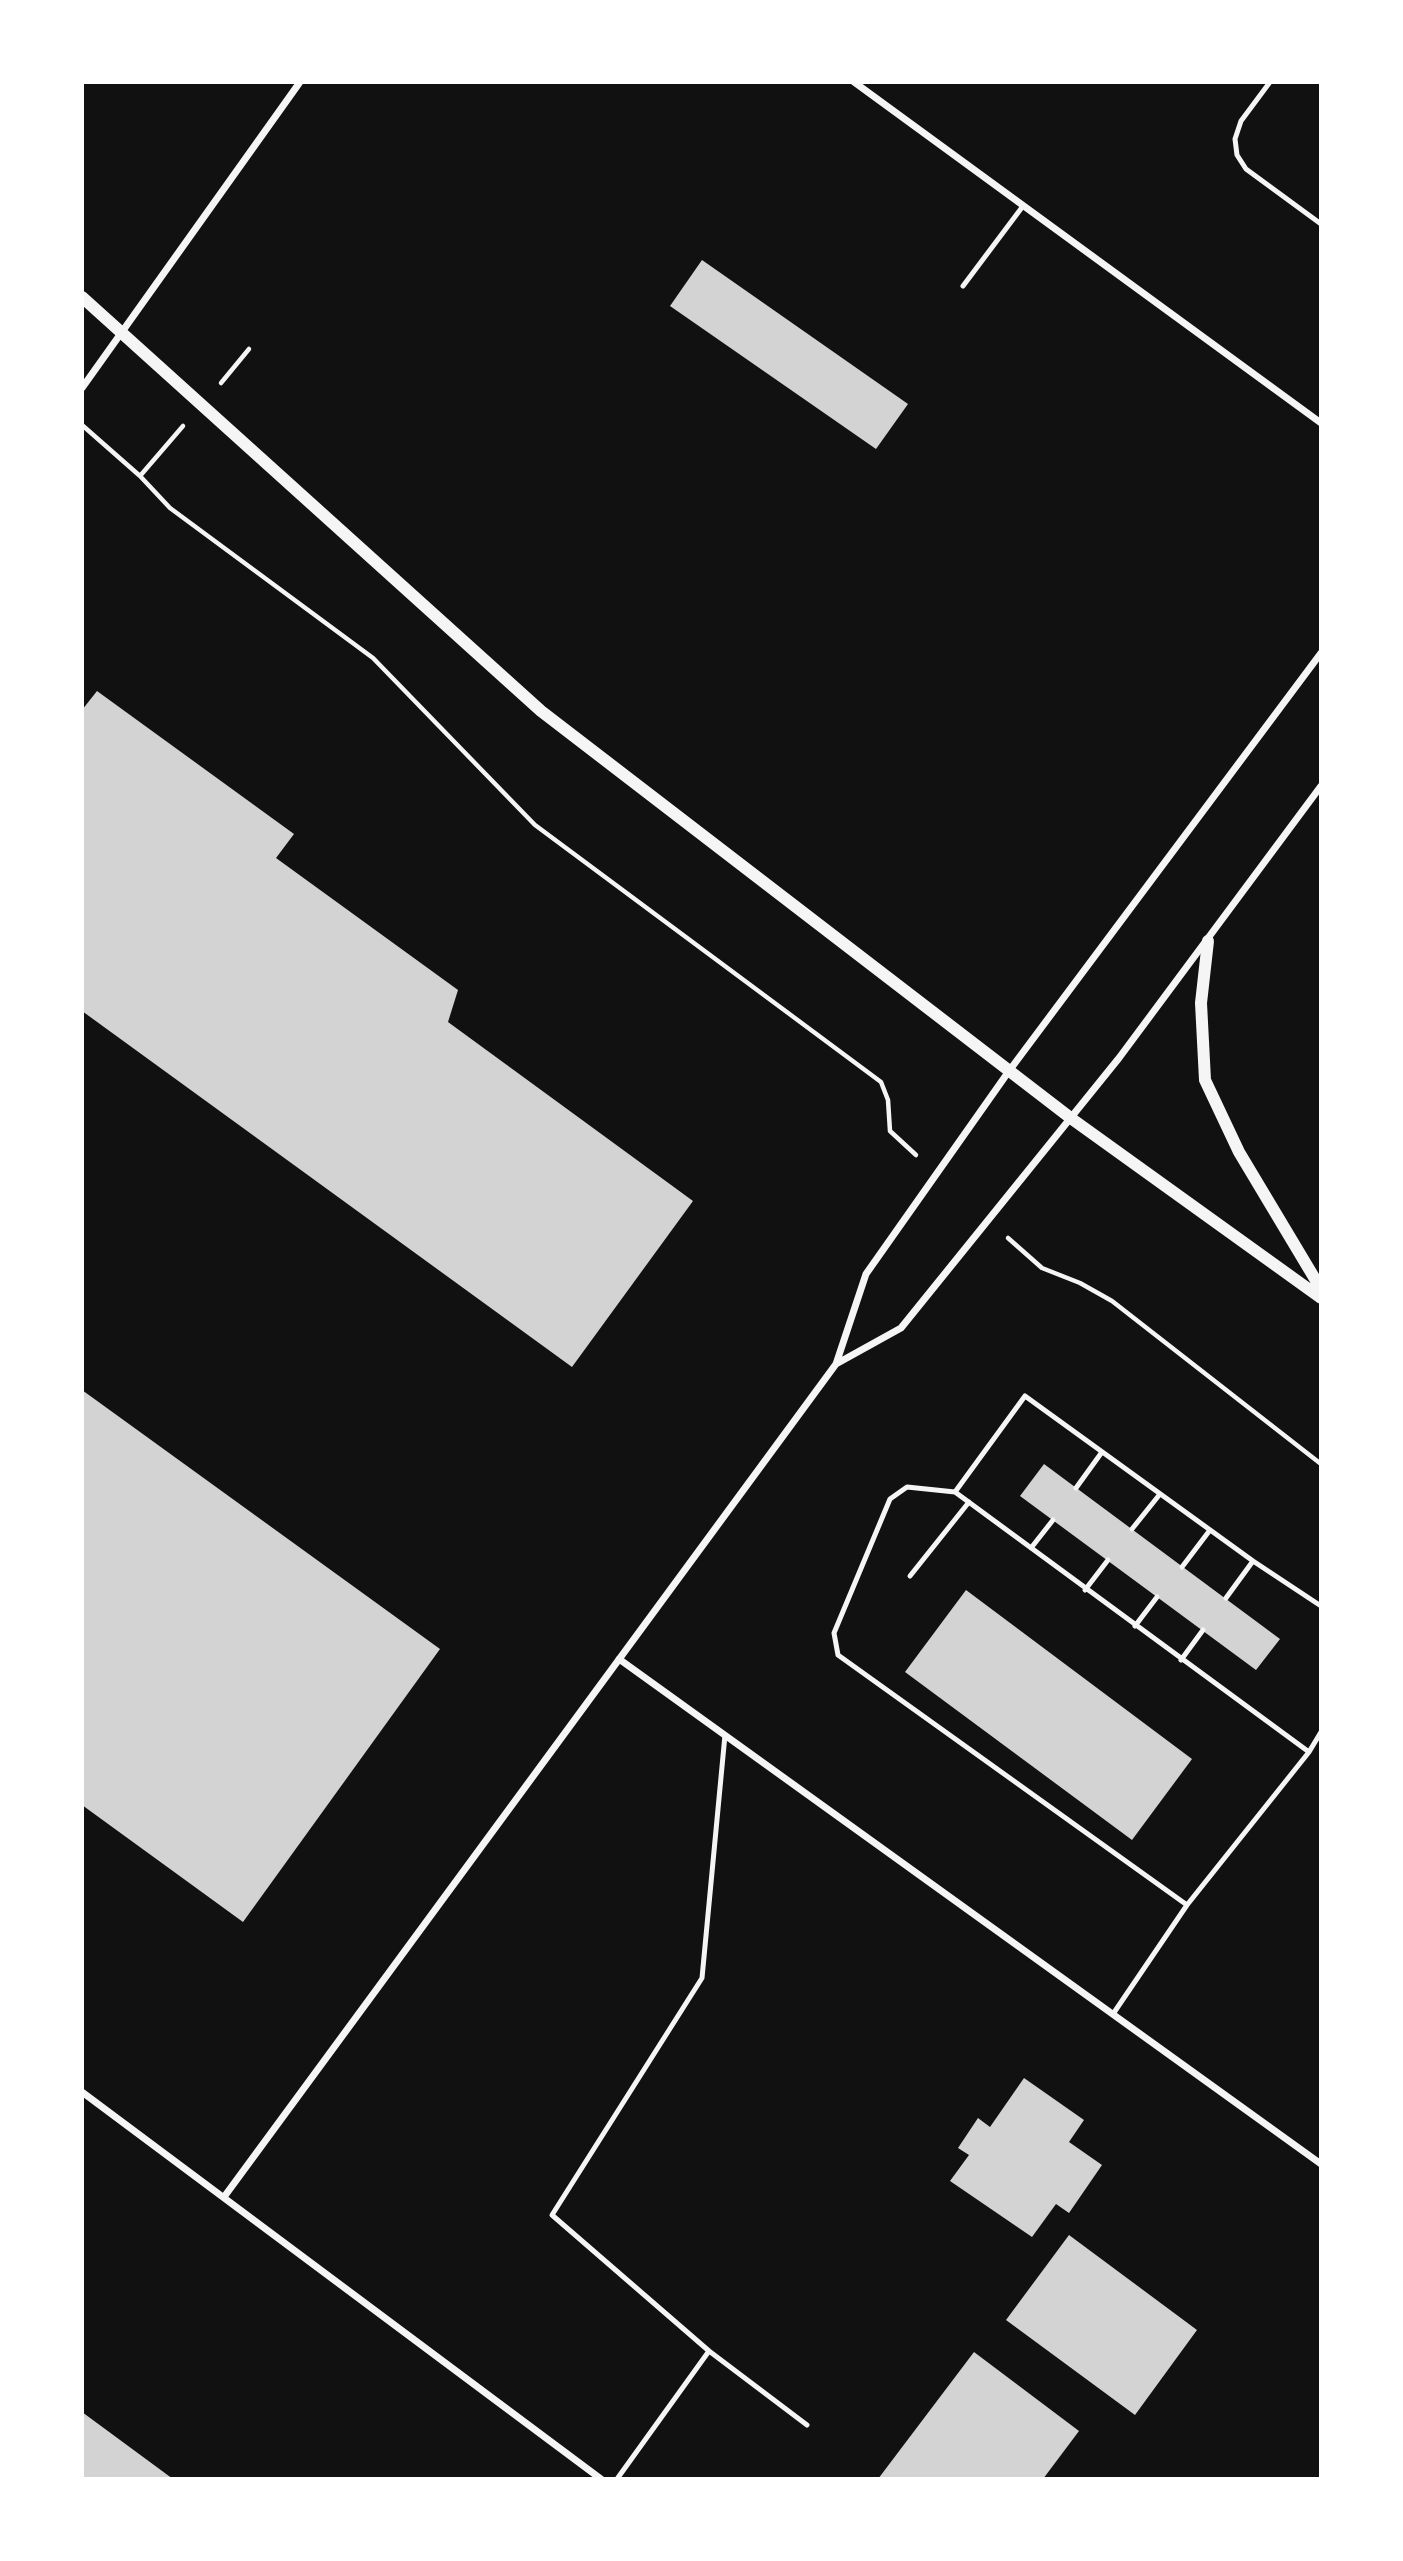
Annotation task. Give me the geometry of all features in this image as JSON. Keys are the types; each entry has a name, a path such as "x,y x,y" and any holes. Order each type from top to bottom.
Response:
{"street":[{"path":"82,388 300,82"},
{"path":"854,82 1321,423"},
{"path":"82,297 124,332 541,711 1072,1119 1321,1298"},
{"path":"224,2197 836,1364 866,1274 1009,1071 1321,653"},
{"path":"836,1364 901,1328 1072,1119 1208,941 1321,786"},
{"path":"1208,941 1200,1003 1205,1080 1238,1152 1321,1289"},
{"path":"619,1659 1321,2164"},
{"path":"82,2092 601,2479"}],"lane":[{"path":"1270,82 1241,121 1235,139 1237,155 1246,169 1321,224"},
{"path":"963,286 1023,206"},
{"path":"955,1492 1025,1396 1253,1561 1321,1606"},
{"path":"1076,1488 1102,1452"},
{"path":"1187,1905 838,1655 834,1633 890,1499 907,1487 955,1492 1309,1752"},
{"path":"1132,1529 1160,1494"},
{"path":"910,1576 969,1502"},
{"path":"1031,1548 1053,1520"},
{"path":"1182,1567 1210,1530"},
{"path":"1086,1590 1108,1560"},
{"path":"1226,1598 1253,1561"},
{"path":"1135,1626 1157,1597"},
{"path":"1181,1660 1203,1630"},
{"path":"1113,2014 1187,1905 1309,1752 1321,1732"},
{"path":"725,1735 702,1978 552,2215 709,2351 807,2426"},
{"path":"617,2479 709,2351"}],"path":[{"path":"213,391 249,349"},
{"path":"140,476 186,423"},
{"path":"82,425 140,476 170,508 373,658 535,825 881,1082 888,1100 890,1131"},
{"path":"1042,1268 1080,1283 1112,1301 1321,1464"}],"building":[{"path":"702,260 908,404 876,449 670,306"},
{"path":"97,691 294,834 276,858 458,990 448,1022 693,1201 572,1367 82,1011 82,710"},
{"path":"82,1390 440,1649 243,1922 82,1805"},
{"path":"1044,1464 1280,1639 1256,1670 1020,1496"},
{"path":"966,1590 1192,1759 1132,1840 905,1672"},
{"path":"1024,2078 1084,2120 1069,2142 1102,2165 1069,2213 1056,2204 1032,2237 950,2181 969,2155 958,2148 978,2118 990,2127"},
{"path":"1069,2235 1197,2330 1135,2415 1006,2320"},
{"path":"974,2352 1079,2431 1043,2479 878,2479"},
{"path":"82,2412 173,2479 82,2479"}]}
